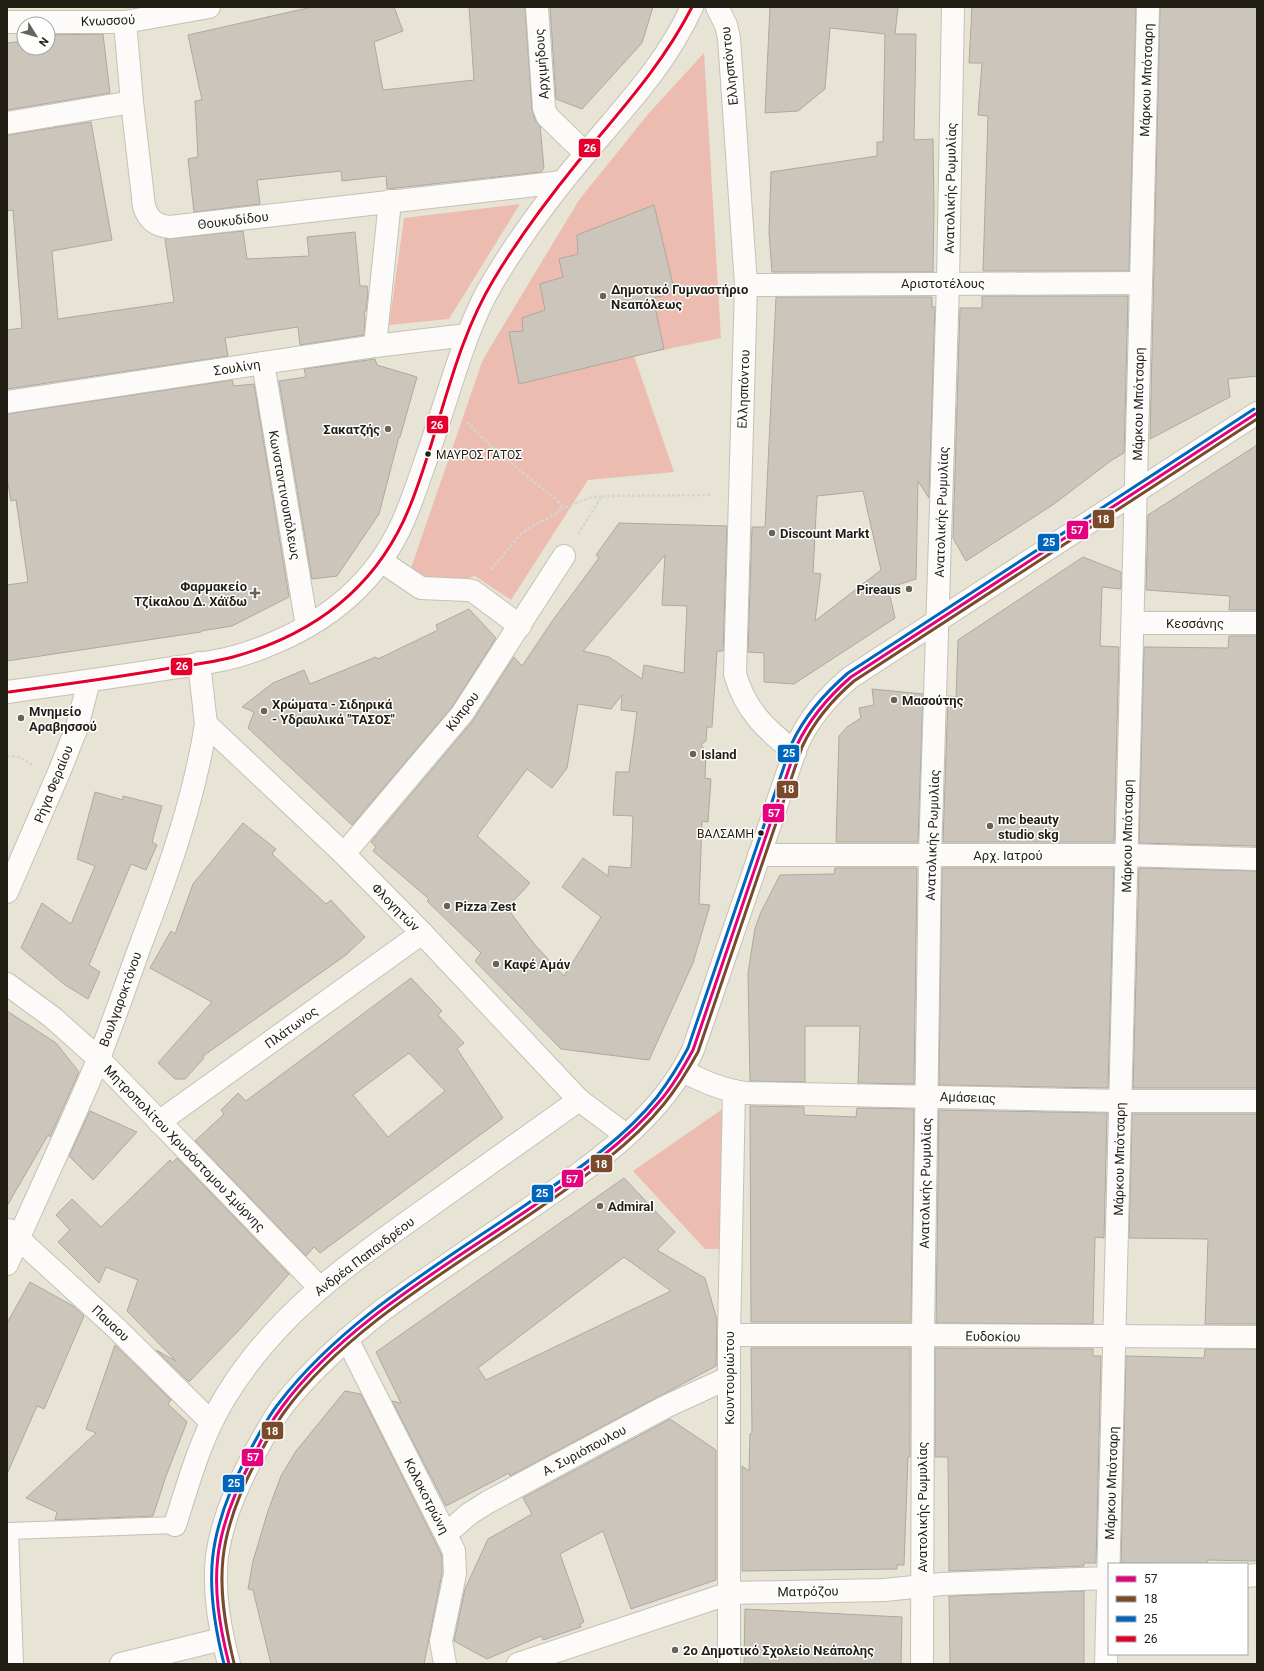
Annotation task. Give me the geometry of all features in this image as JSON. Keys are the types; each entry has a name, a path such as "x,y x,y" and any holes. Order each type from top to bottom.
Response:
{"street":[{"name":"Κνωσσού","path":"7,22 125,22 208,7"},
{"name":"Αρχιμήδους","path":"537,7 544,108 547,116 585,153"},
{"path":"8,693 225,659 247,653 293,634 329,613 342,603 368,578 382,561 392,544 409,508 468,335 481,302 518,242 562,182 667,54 692,7"},
{"name":"Ελλησπόντου","path":"717,7 726,25 729,38 746,284 735,674 743,697 750,710 774,736 794,752"},
{"name":"Ανατολικής Ρωμυλίας","path":"922,1664 921,1586 923,1335 930,856 948,283 953,7"},
{"name":"Μάρκου Μπότσαρη","path":"1108,1563 1148,7"},
{"name":"Θουκυδίδου","path":"125,22 132,102 144,206 146,215 152,222 161,226 170,227 562,182"},
{"path":"7,123 132,102"},
{"path":"375,346 390,201"},
{"name":"Αριστοτέλους","path":"746,284 1140,283"},
{"name":"Σουλίνη","path":"7,402 375,346 468,335"},
{"name":"Κωνσταντινουπόλεως","path":"263,363 307,626"},
{"path":"229,1664 219,1622 216,1589 217,1556 226,1519 236,1491 255,1453 284,1403 347,1339 384,1309 574,1177 626,1134 663,1097 682,1071 693,1050 794,752 810,721 841,685 851,677 1257,413"},
{"name":"Κύπρου","path":"344,854 462,714 564,556"},
{"path":"382,561 421,588 473,591 520,626"},
{"name":"Κεσσάνης","path":"1132,622 1257,623"},
{"path":"199,663 206,724"},
{"name":"Ρήγα Φεραίου","path":"7,892 77,727 89,681"},
{"name":"Φλογητών","path":"206,724 344,854 422,933 579,1100 626,1134"},
{"name":"Βουλγαροκτόνου","path":"7,1264 13,1233 46,1179 98,1058 180,837 198,771 206,724"},
{"name":"Αρχ. Ιατρού","path":"759,854 930,856 1126,855 1257,859"},
{"name":"Πλάτωνος","path":"160,1122 422,933"},
{"name":"Μητροπολίτου Χρυσόστομου Σμύρνης","path":"7,984 52,1017 98,1058 320,1288"},
{"name":"Αμάσειας","path":"682,1071 734,1092 1120,1101 1257,1101"},
{"name":"Κουντουριώτου","path":"729,1664 730,1593 728,1378 734,1092"},
{"name":"Ανδρέα Παπανδρέου","path":"175,1525 198,1455 211,1422 225,1397 253,1356 287,1318 344,1268 579,1100"},
{"name":"Παυαου","path":"13,1233 114,1326 211,1422"},
{"name":"Ευδοκίου","path":"730,1335 1257,1337"},
{"name":"Κολοκοτρώνη","path":"347,1339 454,1552 456,1567 441,1641 445,1664"},
{"name":"Α. Συριόπουλου","path":"446,1534 469,1514 488,1502 665,1407 728,1378"},
{"name":"Μάρκου Μπότσαρη","path":"1106,1664 1108,1578"},
{"name":"Ματρόζου","path":"518,1664 730,1593 885,1590 921,1586 1108,1578"},
{"path":"121,1664 222,1639"}],"lane":[{"path":"15,1664 10,1597 9,1531 175,1525"}],"path":[{"path":"476,431 498,452 557,500 561,506 561,509"},
{"path":"473,591 519,536 529,528 561,509 589,498 602,496 731,495 740,498"},
{"path":"564,556 602,496"},
{"path":"7,756 20,757 34,766"}],"shaded area":[{"path":"704,53 721,338 634,356 674,472 588,480 511,600 475,576 469,578 429,578 411,568 482,362 579,200 649,113"},
{"path":"520,204 449,319 389,325 404,218"},
{"path":"724,1108 721,1249 705,1249 633,1171"}],"building":[{"path":"312,7 394,7 403,31 374,42 383,90 474,80 469,7 525,7 532,109 535,120 540,126 544,168 541,172 387,189 386,176 342,181 341,171 257,180 260,204 194,212 188,159 198,157 195,101 202,100 188,35"},
{"path":"550,7 653,7 642,43 582,109 556,99"},
{"path":"770,7 898,7 895,34 916,34 914,140 933,139 933,272 772,272 769,233 771,172 877,156 877,142 883,142 885,34 830,28 825,89 798,111 765,113"},
{"path":"972,7 1136,7 1129,271 983,271 988,116 978,115 982,63 969,63"},
{"path":"1160,7 1257,7 1257,376 1228,379 1230,397 1150,439"},
{"path":"103,34 110,93 7,110 7,43 16,42 16,56 56,56 56,35"},
{"path":"91,122 112,240 52,251 58,319 174,302 165,239 243,231 247,259 309,256 307,237 355,232 360,286 367,286 368,293 366,311 364,312 364,335 300,345 298,327 225,338 228,356 7,389 7,330 22,328 13,210 7,211 7,135"},
{"name":"Δημοτικό Γυμναστήριο Νεαπόλεως","path":"654,205 675,293 653,298 664,349 519,384 509,332 523,331 522,318 545,310 540,284 563,277 559,259 578,254 577,235"},
{"path":"982,296 1128,296 1124,453 1112,460 1054,504 966,561 953,538 960,308 982,308"},
{"path":"776,297 932,297 932,307 935,307 929,498 918,481 916,579 888,588 895,618 794,684 764,682 764,653 748,652 752,527 765,527","holes":["863,491 881,570 815,621 821,574 813,573 817,496"]},
{"path":"375,359 377,365 417,377 399,437 379,514 337,576 312,579 279,381 306,377 304,369"},
{"path":"232,380 234,386 254,384 289,597 232,626 7,661 7,585 28,582 16,500 11,501 7,478 7,414"},
{"path":"1257,445 1257,610 1229,610 1230,596 1146,590 1148,515"},
{"path":"619,523 727,526 723,651 717,651 712,727 707,727 706,741 701,744 706,753 705,778 711,779 708,822 702,821 699,904 710,905 693,963 649,1060 561,1049 475,961 481,953 427,901 429,899 373,851 376,847 371,842 472,722 514,657 522,666 553,620 599,558 596,555","holes":["665,555 662,605 687,606 684,673 644,665 642,679 609,657 583,651","622,695 621,710 637,712 629,772 616,772 613,815 633,816 631,868 609,866 608,876 583,858 562,887 601,917 564,976 535,945 507,908 530,883 477,836 527,769 552,788 567,768 578,704 611,709"]},
{"path":"1083,557 1121,572 1121,589 1102,587 1100,646 1119,647 1114,842 943,842 948,696 956,697 958,640"},
{"path":"469,609 496,638 452,707 352,825 248,728 254,712 242,707 273,683 304,670 310,684 376,657 378,659 438,630 436,625"},
{"path":"1229,636 1257,636 1257,846 1139,843 1144,647 1228,648"},
{"path":"872,689 923,694 918,842 836,842 839,736 847,727 861,718 859,708 874,705"},
{"path":"95,792 123,800 123,796 162,806 152,842 157,845 146,870 131,864 89,965 100,972 88,999 65,985 21,948 42,903 71,924 95,866 77,859"},
{"path":"243,823 276,849 272,854 326,904 331,900 365,937 346,955 203,1056 204,1058 185,1079 175,1079 158,1063 212,1002 150,968 171,931 175,934 193,884"},
{"path":"835,868 917,868 914,1084 858,1083 860,1026 805,1026 805,1082 750,1081 748,973 755,928 761,912 780,875 834,874"},
{"path":"942,868 1114,868 1108,1088 939,1085"},
{"path":"1139,868 1257,871 1257,1088 1133,1088"},
{"path":"411,978 442,1011 438,1015 464,1043 457,1049 503,1118 320,1253 314,1247 306,1256 195,1141 224,1114 221,1110 238,1093 246,1101","holes":["409,1053 445,1091 388,1137 353,1095"]},
{"path":"7,1011 56,1043 79,1072 50,1137 48,1135 7,1206"},
{"path":"750,1106 804,1107 804,1115 856,1117 857,1108 914,1109 911,1322 751,1322"},
{"path":"939,1110 1107,1113 1104,1238 1095,1237 1093,1324 936,1323"},
{"path":"90,1111 137,1132 93,1180 69,1156"},
{"path":"1132,1114 1257,1114 1257,1324 1205,1324 1208,1239 1129,1238"},
{"path":"177,1158 289,1274 241,1328 189,1382 156,1350 176,1361 127,1311 138,1280 106,1267 99,1283 58,1242 70,1230 56,1215 72,1199 101,1227 170,1160 172,1163"},
{"path":"624,1178 675,1232 657,1250 705,1278 717,1320 716,1366 510,1476 509,1473 446,1506 392,1401 401,1403 376,1352","holes":["624,1257 671,1291 486,1380 478,1368"]},
{"path":"30,1282 73,1306 84,1316 44,1409 37,1406 7,1474 7,1323"},
{"path":"115,1345 171,1400 168,1404 187,1422 166,1476 153,1516 55,1520 57,1512 26,1498 96,1433 86,1429"},
{"path":"751,1348 910,1348 910,1457 908,1457 904,1565 897,1565 897,1569 742,1571 742,1466 749,1471 750,1434 752,1433"},
{"path":"935,1348 1093,1349 1093,1356 1101,1356 1096,1563 1084,1563 1084,1566 949,1571 948,1457 935,1457"},
{"path":"1205,1349 1257,1349 1257,1561 1207,1560 1207,1563 1121,1563 1126,1356 1204,1358"},
{"path":"345,1391 361,1394 442,1556 442,1573 424,1664 271,1664 253,1590 248,1589 253,1561 268,1511 281,1476 296,1451"},
{"path":"670,1419 716,1450 716,1580 631,1609 603,1531 560,1554 584,1622 580,1624 581,1627 543,1640 541,1636 487,1659 454,1641 465,1589 488,1539 532,1514 523,1498"},
{"path":"1084,1591 1084,1664 950,1664 949,1596"},
{"path":"745,1609 902,1617 901,1664 744,1664"}],"transit line":[{"name":"26","path":"9,692 126,675 233,657 263,647 291,635 317,620 340,603 362,583 397,535 410,506 467,333 494,279 544,205 653,69 680,29 692,7"},
{"name":"25","path":"224,1664 213,1607 213,1558 217,1534 224,1509 234,1484 247,1456 274,1409 304,1373 332,1345 362,1319 427,1271 579,1168 628,1128 657,1097 674,1073 688,1048 792,743 803,723 816,705 831,688 848,673 1254,409"},
{"name":"57","path":"229,1664 218,1607 218,1558 222,1534 229,1510 239,1485 270,1425 282,1407 307,1377 335,1349 366,1323 432,1274 532,1207 599,1159 631,1132 664,1096 678,1077 693,1050 797,745 820,708 851,677 1257,413"},
{"name":"18","path":"234,1663 228,1634 222,1583 223,1559 227,1536 233,1513 243,1488 277,1423 310,1381 338,1353 369,1327 435,1278 535,1211 603,1162 620,1149 650,1120 669,1098 698,1052 802,747 812,728 824,711 854,681 1257,419"}],"place":[{"name":"Δημοτικό Γυμναστήριο Νεαπόλεως","path":"603,296"},
{"name":"Σακατζής","path":"388,429"},
{"name":"ΜΑΥΡΟΣ ΓΑΤΟΣ","path":"428,454"},
{"name":"Discount Markt","path":"772,533"},
{"name":"Pireaus","path":"909,589"},
{"name":"Φαρμακείο Τζίκαλου Δ. Χάϊδω","path":"255,593"},
{"name":"Μασούτης","path":"894,700"},
{"name":"Χρώματα - Σιδηρικά - Υδραυλικά \"ΤΑΣΟΣ\"","path":"264,711"},
{"name":"Μνημείο Αραβησσού","path":"21,718"},
{"name":"Island","path":"693,754"},
{"name":"mc beauty studio skg","path":"990,826"},
{"name":"ΒΑΛΣΑΜΗ","path":"761,833"},
{"name":"Pizza Zest","path":"447,906"},
{"name":"Καφέ Αμάν","path":"496,964"},
{"name":"Admiral","path":"600,1206"},
{"name":"2ο Δημοτικό Σχολείο Νεάπολης","path":"675,1650"}]}
